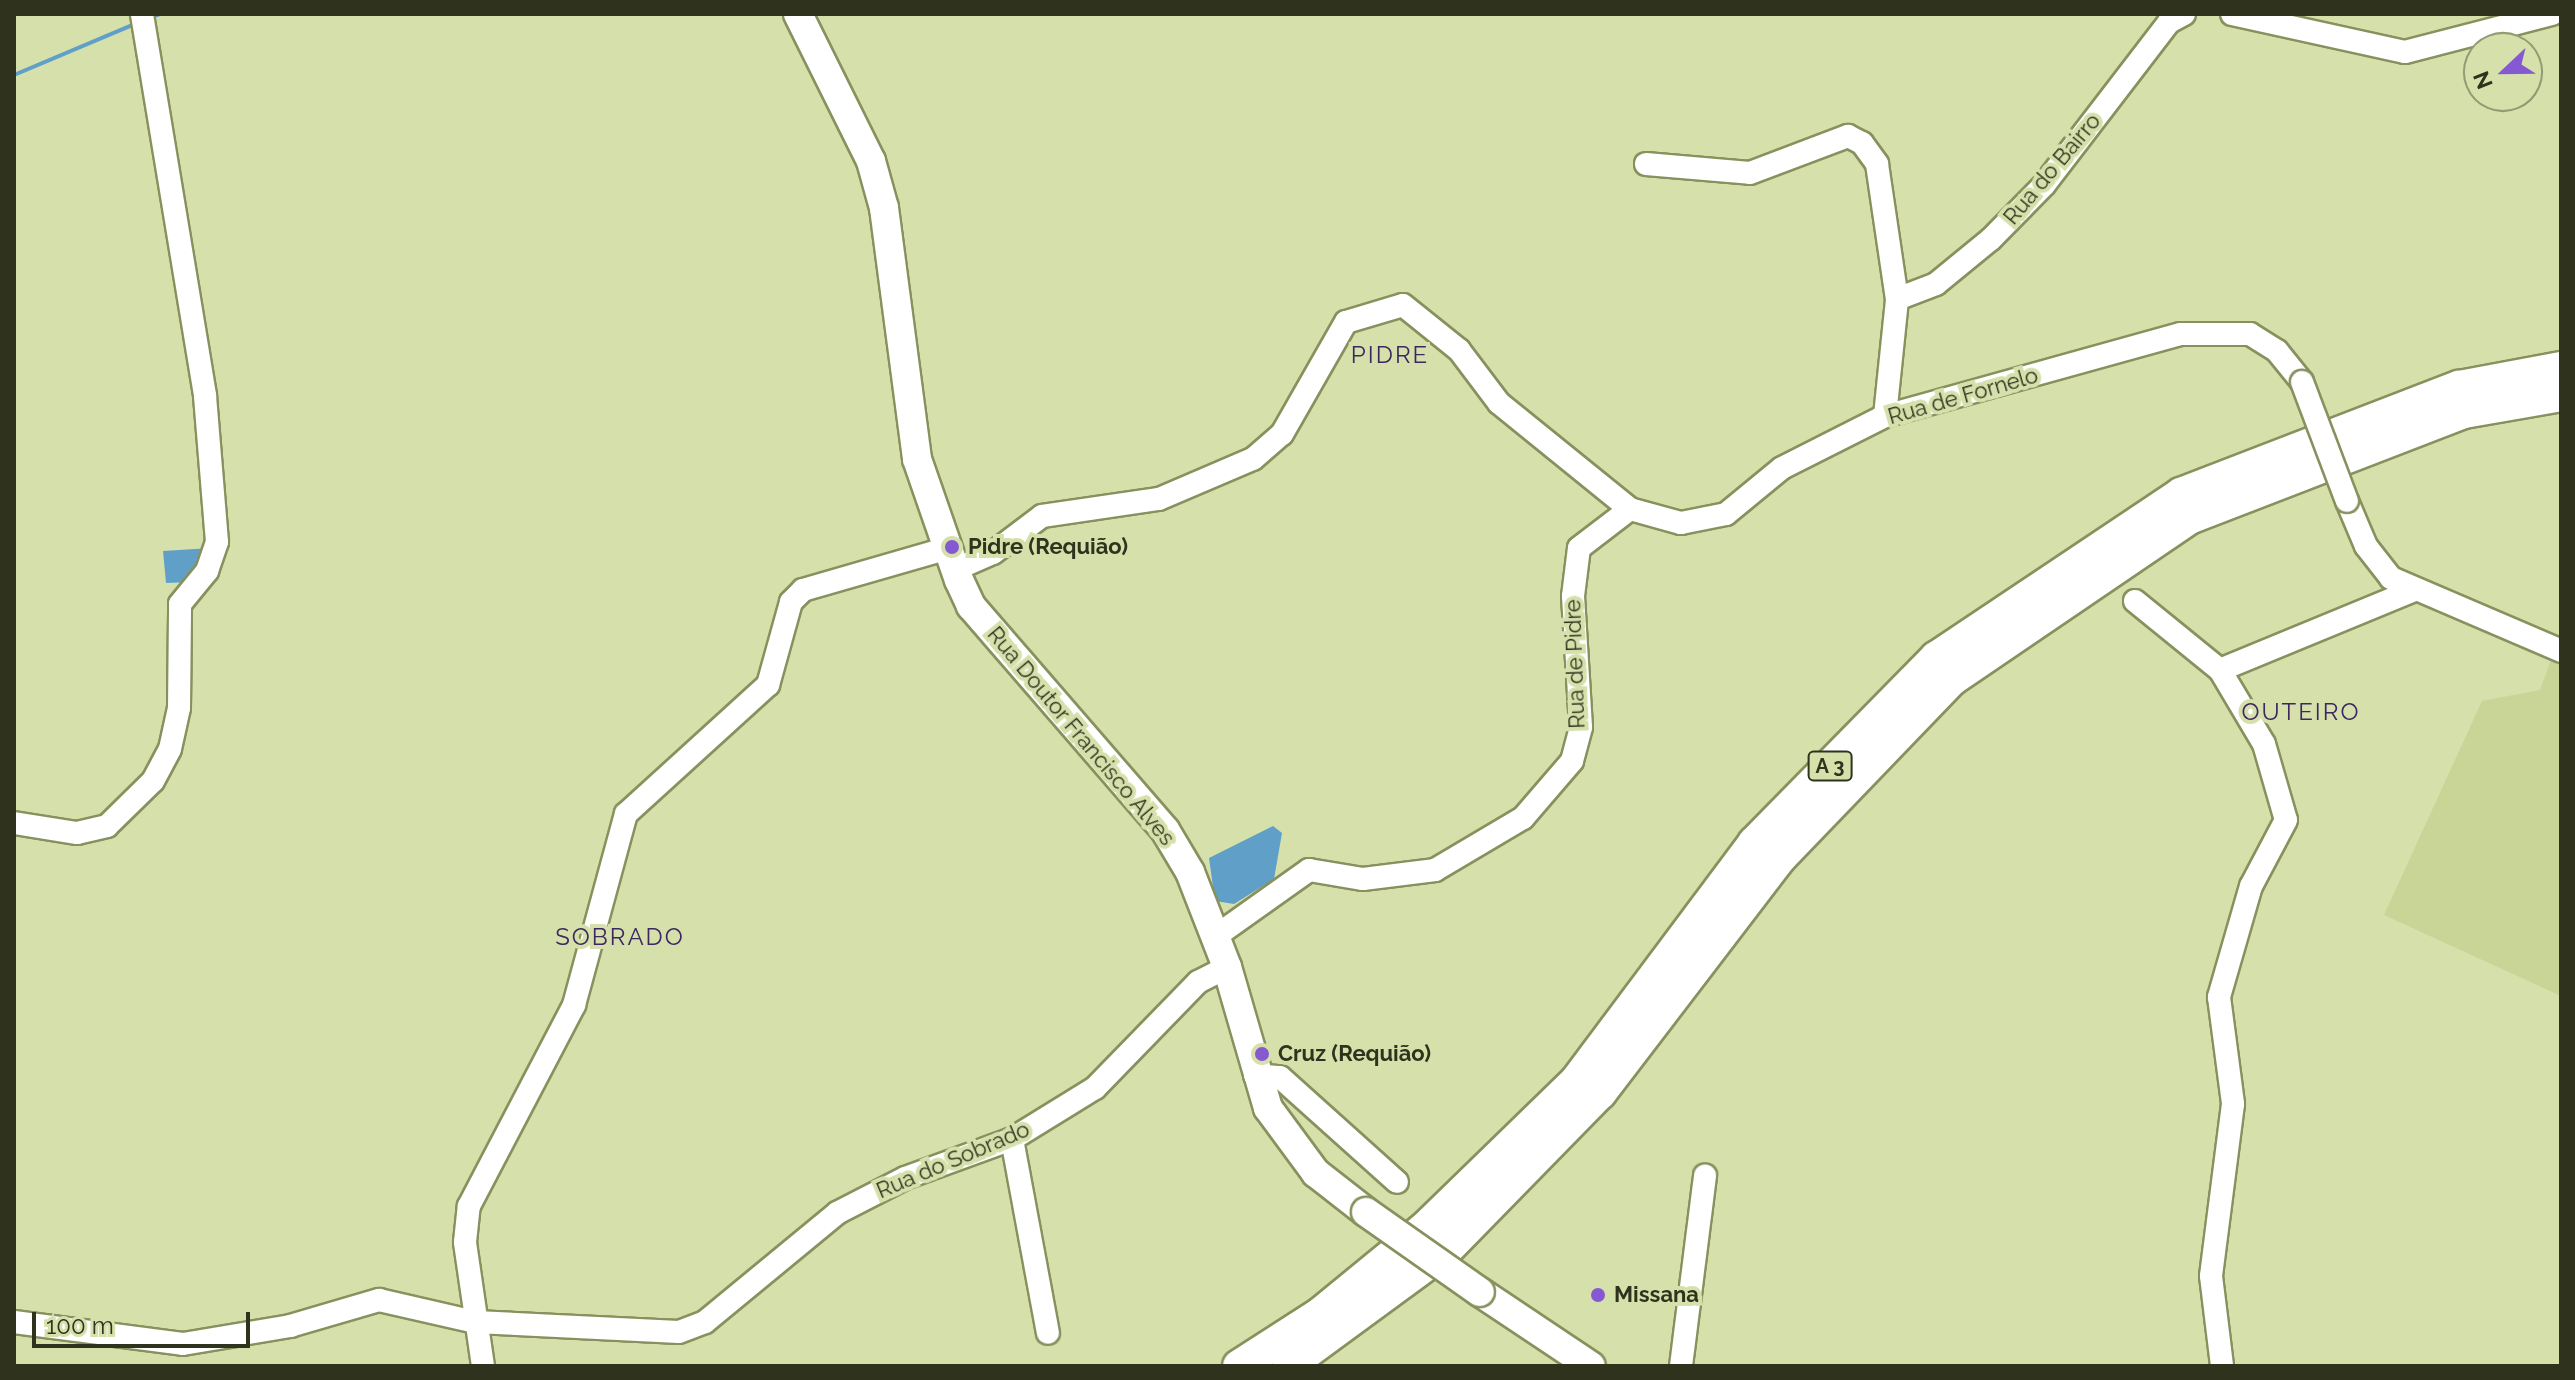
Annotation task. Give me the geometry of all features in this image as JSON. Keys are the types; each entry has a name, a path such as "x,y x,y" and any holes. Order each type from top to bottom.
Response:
{"highway":[{"name":"A 3","path":"1239,1366 1320,1314 1424,1229 1577,1080 1754,843 1936,658 2181,494 2459,387 2561,368"},
{"name":"A 3","path":"1288,1366 1446,1250 1600,1093 1779,859 1951,680 2189,518 2464,412 2561,395"}],"main road":[{"name":"Rua Doutor Francisco Alves","path":"798,14 881,196 902,383 950,560 971,606 1165,830 1216,936 1255,1075 1288,1143 1366,1212 1591,1366"}],"street":[{"path":"14,823 77,833 107,826 153,781 170,749 179,708 180,604 207,571 217,542 205,395 142,14"},
{"name":"Rua do Bairro","path":"1897,299 1936,284 1991,239 2044,185 2169,22 2184,14"},
{"path":"2232,14 2405,52 2552,14"},
{"path":"1646,164 1750,173 1848,136 1862,143 1877,164 1897,299 1885,416"},
{"path":"483,1366 465,1242 469,1206 574,1005 626,814 768,685 791,602 803,590 993,553 1042,516 1159,499 1253,459 1282,434 1346,322 1403,305 1459,350 1499,403 1630,509"},
{"name":"Rua de Fornelo","path":"1630,509 1681,523 1711,520 1782,468 1885,416 2218,328 2268,345 2302,382 2366,546 2391,578 2414,590"},
{"name":"Rua de Pidre","path":"1216,936 1309,870 1363,879 1435,870 1523,818 1572,761 1581,727 1573,569 1579,548 1630,509"},
{"path":"2220,670 2414,590 2561,651"},
{"path":"2135,601 2220,670 2264,744 2286,820 2251,886 2219,997 2233,1104 2211,1276 2222,1366"},
{"name":"Rua do Sobrado","path":"14,1322 173,1344 280,1328 379,1300 475,1322 679,1332 705,1322 837,1213 905,1178 1012,1139 1095,1088 1198,982 1227,967"},
{"path":"1255,1075 1280,1077 1397,1182"},
{"path":"1012,1139 1048,1333"},
{"path":"1681,1366 1705,1176"}],"shaded area":[{"path":"2552,657 2561,660 2561,996 2384,915 2482,701 2540,690"}],"water":[{"path":"211,548 194,582 166,583 163,551"},
{"path":"1273,826 1282,833 1274,879 1234,904 1215,901 1209,858"}],"waterway":[{"path":"149,18 160,14"},
{"path":"14,75 137,23"}],"place":[{"name":"Pidre (Requião)","path":"952,547"},
{"name":"Cruz (Requião)","path":"1262,1054"},
{"name":"Missana","path":"1598,1295"}],"district":[{"name":"PIDRE","path":"1390,355"},
{"name":"OUTEIRO","path":"2301,712"},
{"name":"SOBRADO","path":"620,937"}]}
